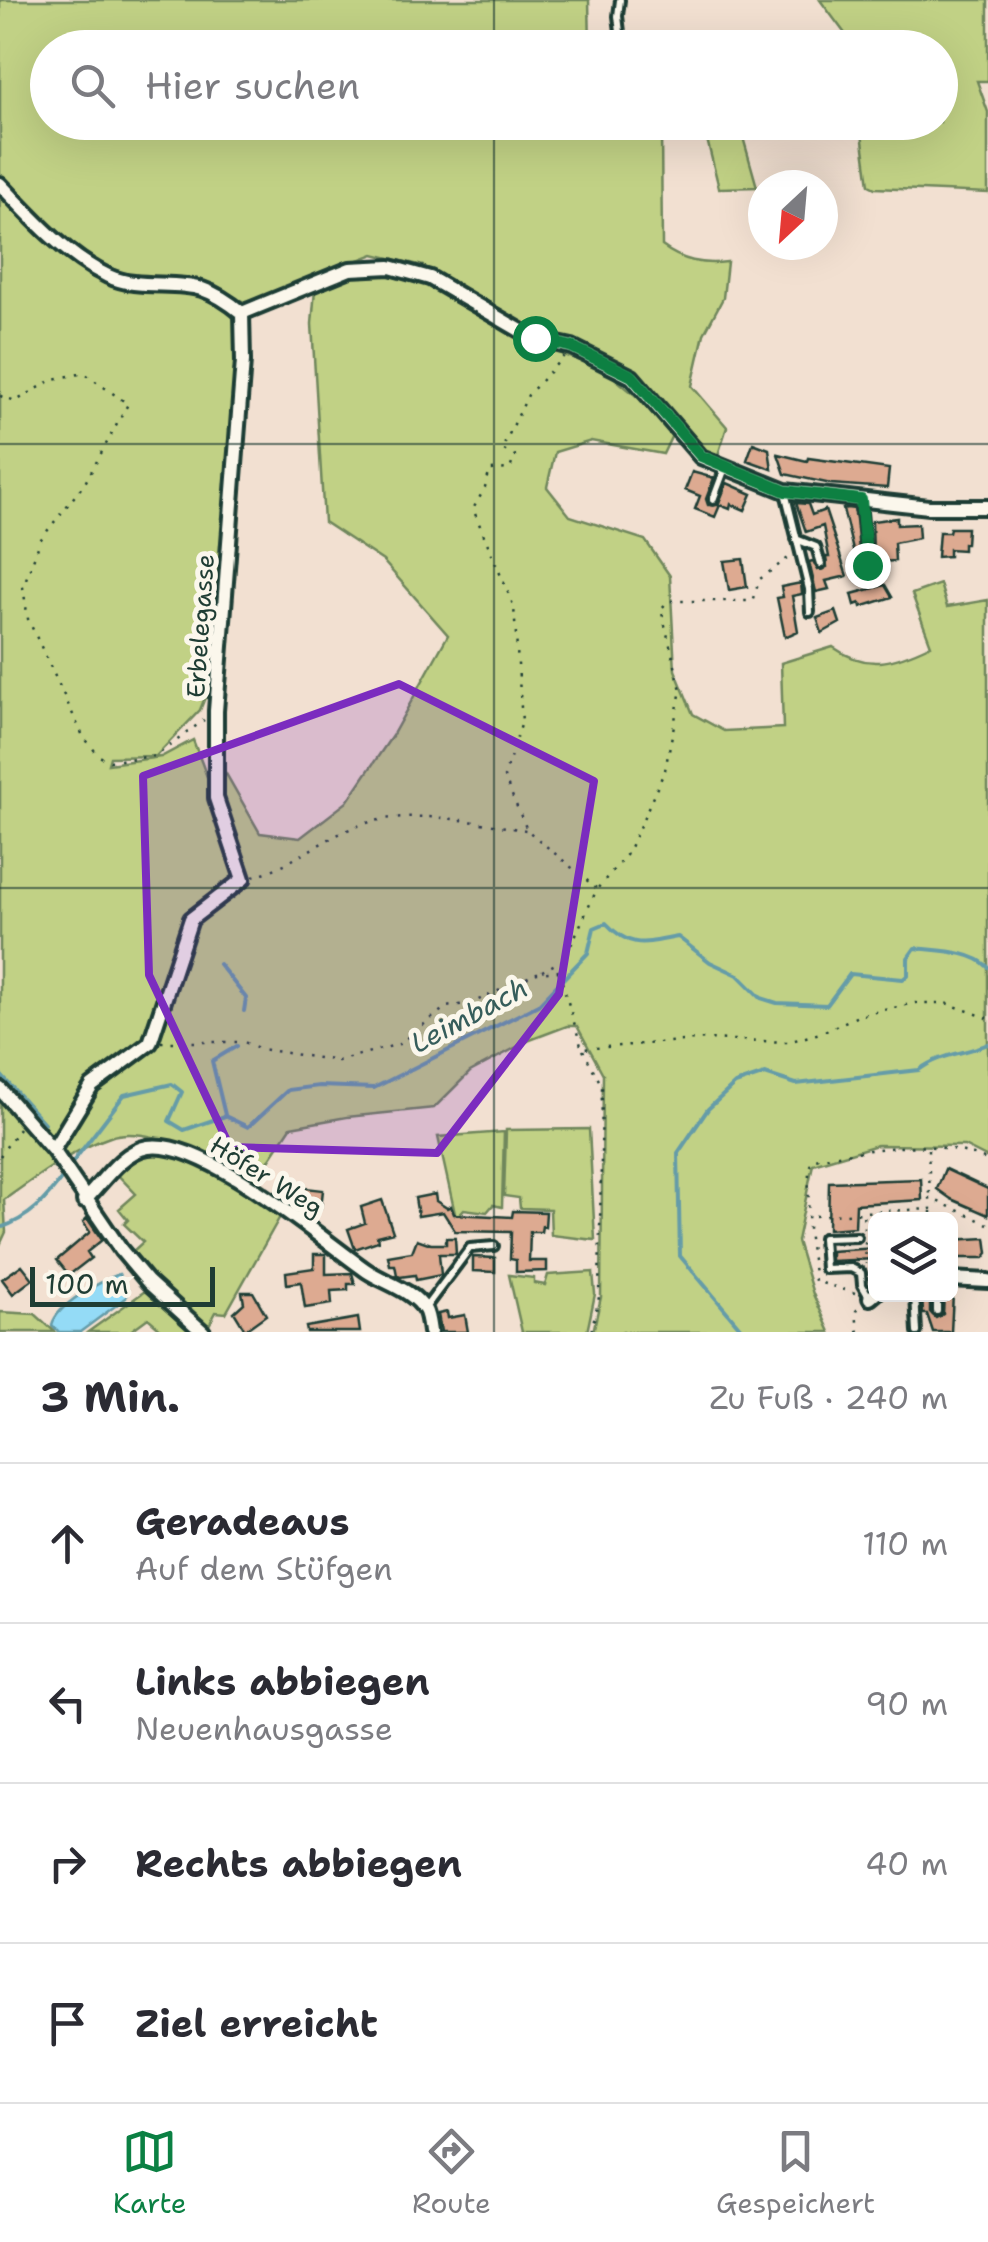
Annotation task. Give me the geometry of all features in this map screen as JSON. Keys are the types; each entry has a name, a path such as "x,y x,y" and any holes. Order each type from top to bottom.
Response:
{"street":[{"path":"0,184 38,224 109,276 136,284 200,288 225,299 242,314 350,268 390,267 430,278 535,338 572,347 632,376 701,456 785,491 929,507 988,507"},
{"name":"Erbelegasse","path":"242,314 243,361 216,711 216,798 244,879"},
{"path":"53,1150 92,1086 150,1042 190,919 244,879"},
{"path":"0,1089 53,1150 84,1200 148,1282 203,1332"},
{"name":"Höfer Weg","path":"84,1200 130,1154 149,1146 175,1148 205,1159 424,1309"},
{"path":"958,1279 988,1280"},
{"path":"424,1309 430,1332"}],"lane":[{"path":"620,0 620,30"},
{"path":"714,500 726,466"},
{"path":"785,491 809,589 810,612"},
{"path":"861,500 867,565"},
{"path":"794,538 816,548 821,564"},
{"path":"857,1237 823,1238 824,1268 852,1268 862,1276 862,1285 868,1291"},
{"path":"424,1309 470,1248 494,1246"},
{"path":"916,1302 917,1332"},
{"path":"937,1302 937,1311"}],"path":[{"path":"572,347 528,395 502,449 515,456 510,468 490,470 473,508 514,607 522,722 504,777 527,830 597,889"},
{"path":"0,396 16,401 54,379 84,373 128,404 85,483 40,538 23,587 28,619 83,736 99,756 110,762 156,756 216,711"},
{"path":"558,970 597,889 627,854 666,770 681,690 660,609 668,601 752,600 760,579 797,552"},
{"path":"244,879 280,866 351,828 410,815 527,830"},
{"path":"150,1042 244,1042 261,1049 338,1061 400,1044 446,1007 472,1002 563,960"},
{"path":"536,973 558,970"},
{"path":"558,970 582,1049 602,1086 599,1297 591,1332"},
{"path":"582,1049 707,1039 788,1042 858,1016 915,1002 946,1003 988,1018"},
{"path":"0,1156 25,1120"},
{"path":"868,1295 815,1281 808,1231 809,1167 814,1159 891,1147 964,1149 988,1161"},
{"path":"928,1148 930,1212"},
{"path":"930,1198 988,1224"},
{"path":"814,1216 930,1209"},
{"path":"862,1276 866,1273 864,1212"},
{"path":"858,1332 856,1312 868,1301"}],"highlighted area":[{"path":"399,684 594,781 559,994 437,1153 230,1147 149,975 143,776"}],"green space":[{"path":"0,0 589,0 590,30 30,30 30,140 661,140 662,246 693,261 727,262 723,298 704,334 692,386 727,427 718,455 710,456 636,377 598,351 526,326 423,266 374,254 248,303 200,287 109,274 41,223 0,177"},
{"path":"820,0 988,0 988,81 977,81 988,112 988,193 869,185 863,140 958,140 958,30 842,30"},
{"path":"707,140 744,140 752,170 748,170 748,187 719,188"},
{"path":"0,190 108,277 198,290 227,304 239,332 214,675 200,710 156,756 110,757 108,764 161,757 193,740 220,813 233,872 228,888 186,927 232,898 238,865 217,776 225,772 260,833 300,838 347,802 392,736 448,635 383,561 324,522 312,324 315,290 355,275 402,274 435,288 511,335 605,370 653,410 673,433 663,454 591,441 555,452 547,487 570,516 645,540 670,576 675,670 693,714 724,731 783,728 781,663 833,647 858,660 882,662 931,645 912,594 940,584 947,607 988,600 988,1158 964,1146 877,1145 813,1164 797,1241 813,1294 830,1332 593,1332 601,1297 603,1074 577,1026 530,1040 470,1072 434,1108 291,1127 254,1183 184,1147 145,1135 126,1134 96,1142 4,1200 6,1232 0,1245"},
{"path":"589,1129 595,1240 551,1235 550,1209 520,1208 519,1198 504,1196 506,1130"},
{"path":"504,1132 502,1207 493,1205 487,1212 464,1209 456,1218 438,1137"},
{"path":"159,1152 213,1169 281,1215 226,1313 216,1312 207,1329 158,1283 132,1252 143,1242 124,1224 128,1220 119,1209 136,1194 116,1173 136,1156"},
{"path":"593,1272 595,1294 587,1332 522,1332 509,1275 534,1278 534,1283 545,1285 548,1275"},
{"path":"145,1291 192,1332 164,1332 148,1318 129,1332 88,1332"},
{"path":"0,1312 35,1314 55,1332 0,1332"}],"water":[{"path":"119,1274 128,1289 126,1298 80,1332 59,1332 52,1325 70,1302"}],"building":[{"path":"753,443 769,449 772,469 747,460"},
{"path":"778,454 807,461 808,458 889,469 887,488 831,484 785,474"},
{"path":"692,472 714,478 706,499 708,505 718,505 727,483 752,494 745,510 731,504 730,509 720,505 715,517 695,509 700,496 685,490"},
{"path":"796,503 808,504 812,515 825,510 847,576 826,581 829,589 816,592 809,562 813,561 818,570 827,567 823,526 806,532"},
{"path":"843,509 854,509 856,519 860,562 856,563"},
{"path":"897,518 897,525 918,524 919,538 894,543 895,561 881,562 881,555 873,556 872,521"},
{"path":"950,528 967,528 966,544 963,550 949,549 949,556 937,557 939,532 949,532"},
{"path":"743,559 747,587 729,590 724,561"},
{"path":"801,583 802,594 792,596 798,631 785,637 777,598 783,597 781,587"},
{"path":"885,585 892,597 861,607 860,603 855,605 852,594"},
{"path":"836,611 840,623 822,633 817,618"},
{"path":"945,1169 988,1189 988,1215 937,1189"},
{"path":"921,1179 922,1200 856,1204 855,1227 828,1229 829,1182"},
{"path":"297,1187 323,1190 321,1207 295,1204"},
{"path":"435,1194 436,1201 447,1208 451,1206 454,1214 512,1217 513,1211 546,1212 541,1232 530,1232 529,1261 547,1261 547,1271 516,1272 516,1260 510,1259 511,1232 455,1231 443,1212 418,1216 415,1198"},
{"path":"382,1200 393,1232 355,1249 348,1229 365,1223 361,1207"},
{"path":"87,1218 102,1240 87,1252 91,1258 69,1275 57,1260 90,1232 83,1222"},
{"path":"446,1238 455,1238 456,1254 439,1254 441,1275 416,1280 415,1275 400,1277 395,1265 390,1265 388,1256 412,1252 417,1239 446,1244"},
{"path":"986,1238 988,1253 984,1258 958,1258 958,1240"},
{"path":"868,1249 868,1259 831,1261 831,1251"},
{"path":"314,1254 326,1254 326,1274 352,1273 355,1284 348,1284 348,1290 331,1291 332,1304 305,1308 301,1282 287,1284 286,1272 314,1268"},
{"path":"473,1257 495,1258 495,1272 473,1271"},
{"path":"22,1265 33,1279 13,1294 2,1279"},
{"path":"242,1292 253,1292 266,1315 245,1330 234,1312 244,1303"},
{"path":"922,1302 930,1302 930,1312 936,1318 943,1314 944,1302 953,1302 951,1332 933,1332 927,1314 923,1314"},
{"path":"447,1312 448,1318 465,1315 468,1332 441,1332 438,1314"},
{"path":"358,1318 360,1332 307,1332 306,1327"}],"waterway":[{"name":"Leimbach","path":"69,1167 124,1095 172,1084 182,1092 169,1121 184,1130 225,1116 248,1127 288,1090 319,1086 374,1088 538,1005 588,953 594,928 606,923 631,941 678,937 710,962 738,975 761,998 777,1003 827,1005 850,974 903,979 908,975 908,958 915,948 963,954 988,967"},
{"path":"219,964 246,998 244,1011"},
{"path":"744,1332 680,1256 678,1153 708,1109 735,1084 765,1074 796,1084 919,1070 944,1057 988,1044"},
{"path":"225,1115 212,1061 237,1046"},
{"path":"0,1074 44,1123"},
{"name":"Leimbach","path":"0,1228 36,1207 64,1175"}],"route":[{"path":"535,338 572,347 632,376 701,456 785,491 861,500 867,565"}]}
